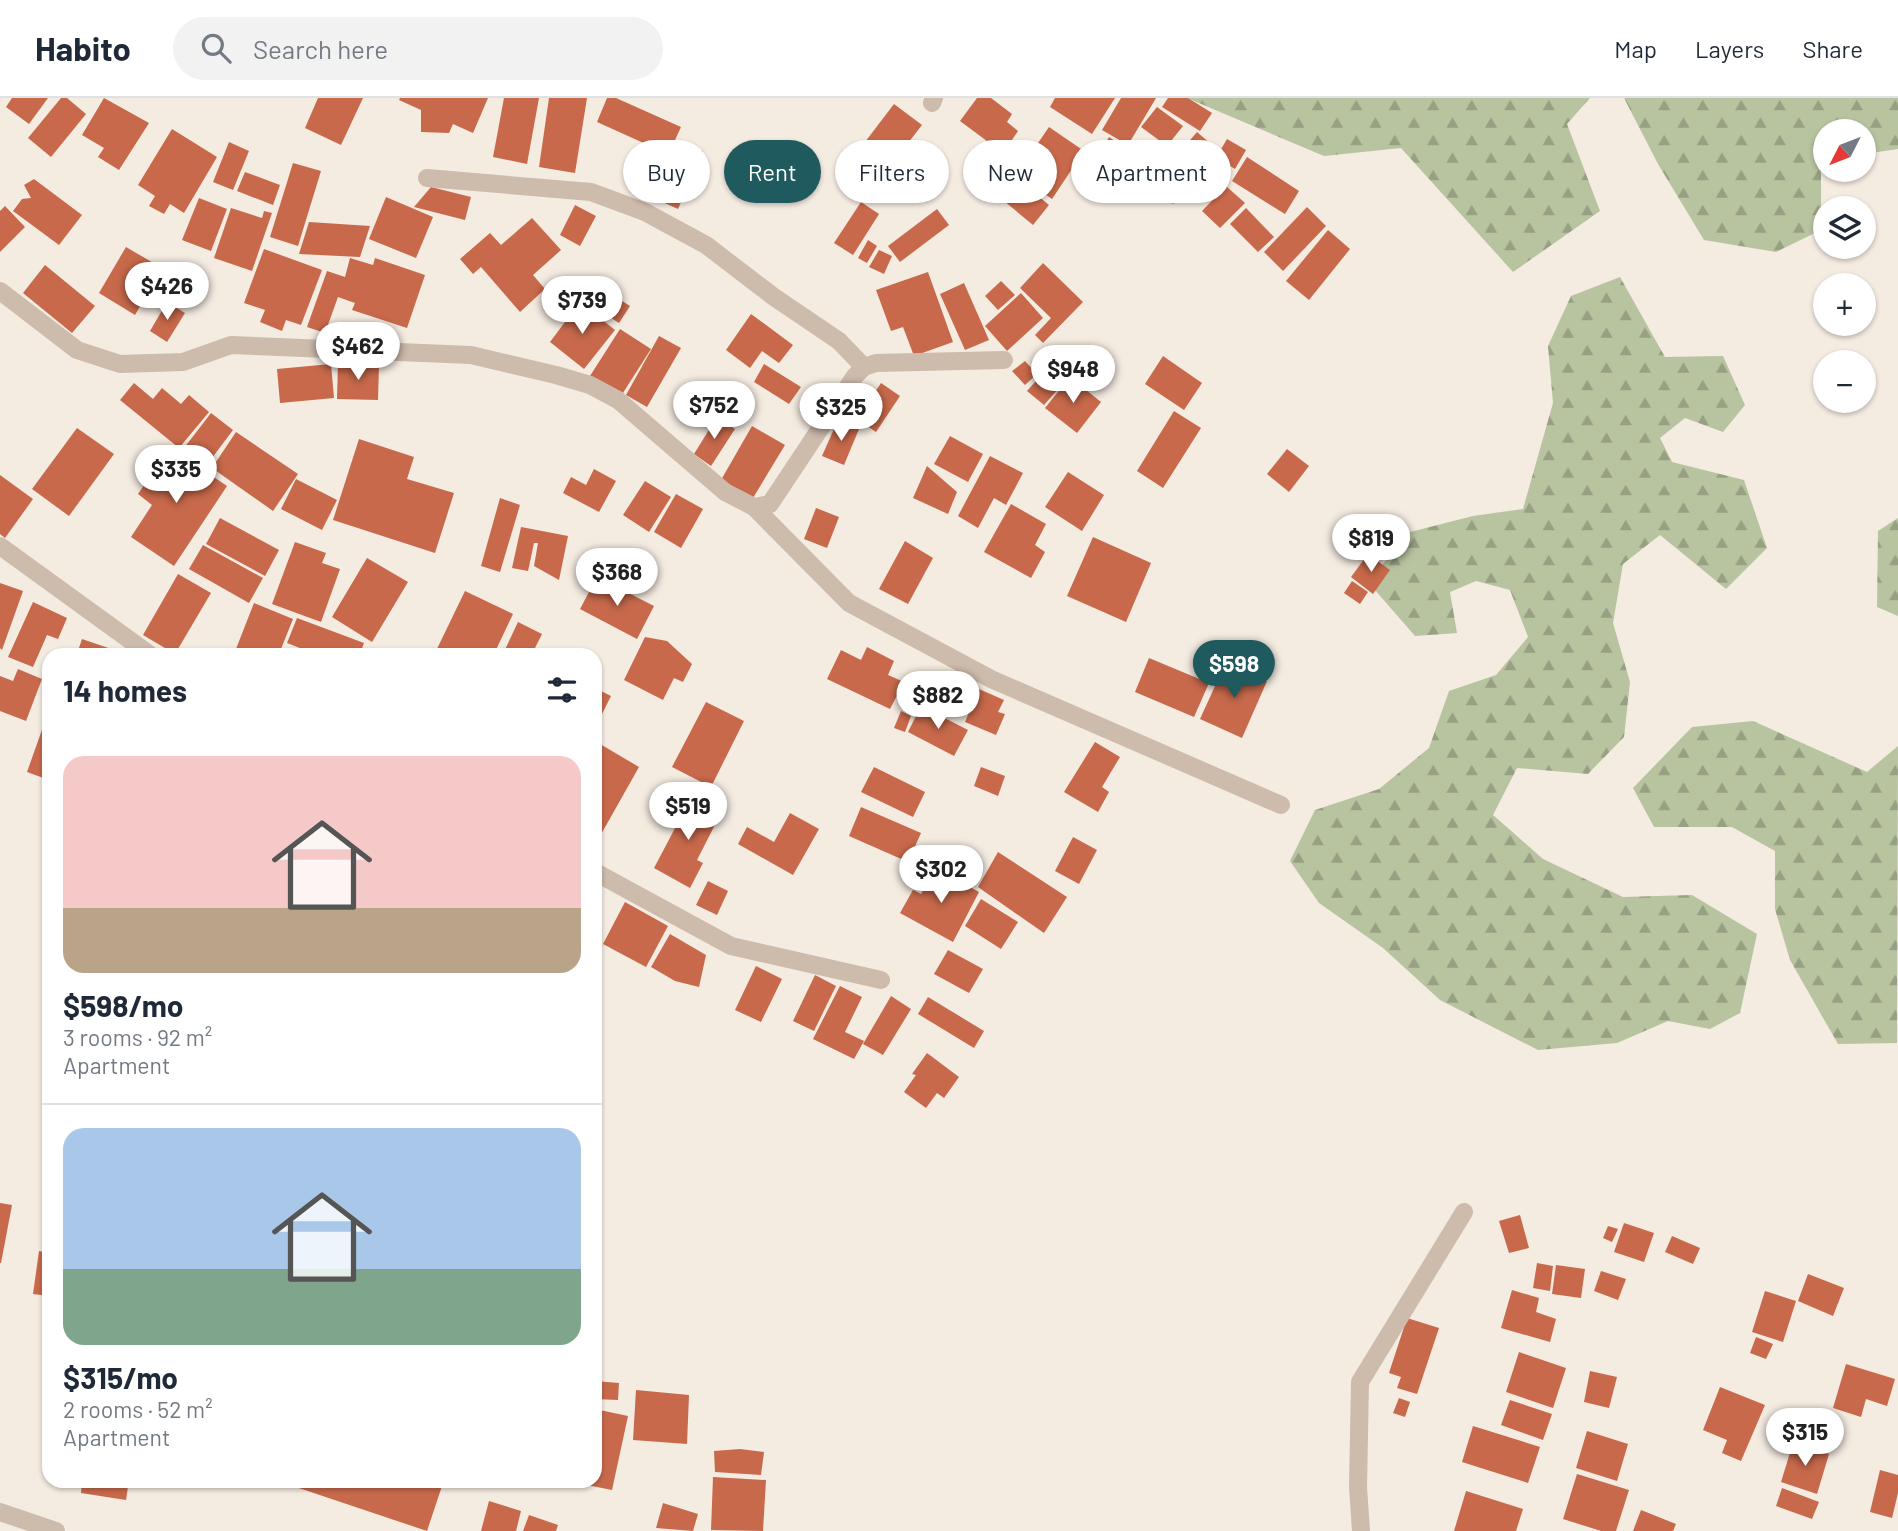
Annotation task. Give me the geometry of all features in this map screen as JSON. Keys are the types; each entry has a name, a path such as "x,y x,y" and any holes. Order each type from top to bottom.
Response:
{"street":[{"path":"428,178 591,192 645,212 706,246 839,341 864,367"},
{"path":"0,291 77,350 120,364 183,362 231,345 471,355 590,385 618,400 725,492 754,507 849,603 991,679 1281,805"},
{"path":"754,507 771,504 864,367 876,363 1004,360"},
{"path":"0,546 141,648"},
{"path":"602,876 731,946 881,980"},
{"path":"1361,1531 1358,1487 1360,1382 1464,1212"},
{"path":"0,1512 56,1531"}],"green space":[{"path":"1187,98 1590,98 1567,124 1600,211 1513,272 1401,148 1324,156"},
{"path":"1624,98 1898,98 1898,149 1876,152 1876,119 1813,119 1813,182 1821,182 1821,196 1813,196 1813,234 1776,252 1704,240 1658,164"},
{"path":"1620,277 1665,357 1723,356 1745,405 1723,432 1685,418 1660,438 1672,462 1744,480 1767,548 1726,589 1660,535 1623,564 1613,623 1630,682 1624,737 1588,774 1517,768 1493,815 1543,859 1623,897 1692,895 1757,934 1740,1013 1710,1029 1668,1021 1617,1043 1538,1050 1440,1000 1383,948 1319,903 1290,861 1315,810 1379,789 1429,748 1449,691 1496,675 1528,637 1510,590 1476,581 1450,592 1457,633 1415,636 1368,582 1410,532 1473,516 1523,509 1553,403 1548,346 1571,296"},
{"path":"1898,518 1898,616 1877,607 1878,531"},
{"path":"1753,721 1867,772 1898,746 1897,1043 1838,1044 1790,960 1775,909 1775,851 1732,827 1654,827 1633,788 1692,727"}],"building":[{"path":"12,98 48,98 29,124 6,107"},
{"path":"61,98 67,98 86,114 51,157 28,138"},
{"path":"104,98 149,123 119,170 98,157 104,148 82,135"},
{"path":"318,98 363,98 341,145 305,128"},
{"path":"488,98 473,133 453,124 449,133 421,132 421,110 399,100"},
{"path":"504,98 539,98 527,164 493,157"},
{"path":"549,98 587,98 575,173 539,167"},
{"path":"607,98 616,98 681,127 675,140 637,140 597,122"},
{"path":"977,98 991,98 1012,114 1007,122 1018,131 1012,140 986,140 960,121"},
{"path":"1055,98 1115,98 1092,134 1050,107"},
{"path":"1121,98 1156,98 1131,140 1119,140 1102,130"},
{"path":"1168,98 1188,98 1212,113 1200,131 1162,107"},
{"path":"894,104 922,125 910,140 867,140"},
{"path":"1157,107 1183,126 1172,140 1159,140 1141,127"},
{"path":"1049,127 1071,142 1071,170 1057,192 1057,140 1040,140"},
{"path":"172,129 217,157 184,213 170,204 164,214 149,206 155,196 138,185"},
{"path":"1197,132 1206,140 1190,140"},
{"path":"1231,141 1246,150 1235,169 1231,167"},
{"path":"229,142 249,151 233,190 213,182"},
{"path":"1247,157 1299,191 1285,214 1232,181"},
{"path":"293,163 321,171 298,246 270,237"},
{"path":"245,172 280,185 273,205 237,191"},
{"path":"34,179 82,215 59,245 13,211 22,199 31,198 24,185"},
{"path":"431,187 471,197 465,220 414,207"},
{"path":"1231,190 1245,203 1220,228 1202,211 1210,203 1231,203"},
{"path":"386,197 433,217 416,258 369,239"},
{"path":"199,198 227,209 211,251 182,240"},
{"path":"665,203 681,203 678,209"},
{"path":"860,203 879,214 853,255 834,243"},
{"path":"1006,203 1049,205 1033,225"},
{"path":"575,205 596,216 580,246 560,235"},
{"path":"5,206 25,227 0,252 0,211"},
{"path":"1307,207 1326,226 1283,271 1264,252"},
{"path":"231,208 262,218 264,211 272,213 252,271 214,258"},
{"path":"1246,208 1274,237 1258,252 1230,224"},
{"path":"937,209 949,225 900,262 888,246"},
{"path":"532,218 561,250 533,275 545,289 520,312 481,267 473,274 460,259 490,233 501,245"},
{"path":"309,222 370,226 360,257 299,254"},
{"path":"1328,230 1350,249 1309,300 1286,281"},
{"path":"868,240 877,246 867,263 858,258"},
{"path":"126,247 162,268 135,315 99,293"},
{"path":"264,249 322,270 301,325 286,320 282,331 260,322 265,310 244,303"},
{"path":"879,250 892,256 884,274 869,267"},
{"path":"350,258 373,265 375,258 425,275 407,328 352,310 355,303 338,297 325,333 307,327 327,271 345,277"},
{"path":"1043,263 1083,302 1043,343 1035,335 1051,318 1020,288"},
{"path":"45,265 95,306 72,333 23,293"},
{"path":"928,272 953,342 914,356 903,327 891,331 876,290"},
{"path":"1001,281 1015,295 998,310 985,296"},
{"path":"592,282 630,306 619,323 581,299"},
{"path":"964,283 989,340 965,350 940,294"},
{"path":"1021,293 1043,318 1007,351 985,326"},
{"path":"167,302 185,313 167,342 150,331"},
{"path":"580,302 615,330 584,369 550,342"},
{"path":"751,314 793,345 779,363 762,351 750,368 726,350"},
{"path":"620,329 651,349 621,396 590,376"},
{"path":"659,336 681,348 647,407 626,395"},
{"path":"1163,356 1202,383 1184,410 1145,384"},
{"path":"1025,361 1037,374 1025,385 1012,371"},
{"path":"338,363 379,365 378,400 337,399"},
{"path":"331,364 334,398 280,403 277,369"},
{"path":"764,364 801,387 789,404 754,382"},
{"path":"1051,364 1068,378 1044,405 1027,391"},
{"path":"1070,377 1101,402 1077,433 1045,408"},
{"path":"134,383 153,399 162,388 181,404 189,395 209,412 179,448 120,400"},
{"path":"881,383 900,396 876,432 857,419"},
{"path":"1174,411 1201,428 1163,488 1137,471"},
{"path":"211,413 233,430 206,466 184,448"},
{"path":"717,417 735,429 711,466 694,454"},
{"path":"838,420 859,429 844,465 822,456"},
{"path":"752,426 785,445 753,498 721,480"},
{"path":"77,428 114,454 69,516 32,489"},
{"path":"236,432 298,474 273,511 212,468"},
{"path":"950,436 983,454 968,482 934,464"},
{"path":"359,439 414,457 407,479 454,493 435,553 333,520"},
{"path":"170,447 227,486 174,566 131,537 152,505 138,494"},
{"path":"1287,449 1309,466 1289,492 1267,474"},
{"path":"990,456 1023,473 1006,505 994,498 978,528 958,516"},
{"path":"927,466 957,492 948,514 913,498"},
{"path":"594,469 616,481 599,512 563,493 571,477 586,485"},
{"path":"1068,472 1104,495 1082,531 1045,507"},
{"path":"0,475 33,499 5,538 0,534"},
{"path":"296,479 337,500 322,530 281,509"},
{"path":"645,481 671,497 649,532 623,515"},
{"path":"676,494 703,509 681,548 654,532"},
{"path":"500,498 520,505 500,572 481,566"},
{"path":"1011,504 1046,524 1035,545 1045,552 1031,578 984,552"},
{"path":"816,508 839,517 827,548 804,539"},
{"path":"220,518 279,550 265,576 206,544"},
{"path":"521,527 568,536 559,580 534,566 538,543 534,543 528,571 512,568"},
{"path":"1093,537 1151,563 1126,622 1067,596"},
{"path":"905,541 933,558 908,604 879,589"},
{"path":"295,542 326,553 322,563 340,569 321,622 272,604"},
{"path":"203,545 263,578 249,603 189,569"},
{"path":"1368,554 1390,570 1373,594 1351,577"},
{"path":"367,558 408,582 372,642 332,617"},
{"path":"178,574 211,593 179,648 165,648 143,635"},
{"path":"597,577 654,606 637,639 580,609"},
{"path":"1352,581 1368,592 1360,604 1344,593"},
{"path":"0,583 23,591 2,650 0,648"},
{"path":"465,591 513,614 497,648 437,648"},
{"path":"33,602 67,618 58,639 47,635 33,667 8,657"},
{"path":"254,603 293,619 281,648 236,648"},
{"path":"297,618 364,643 362,648 300,648 287,643"},
{"path":"518,622 542,634 535,648 506,648"},
{"path":"645,637 667,641 692,664 683,682 674,678 663,700 624,680"},
{"path":"82,639 108,648 79,648"},
{"path":"867,647 894,661 888,675 904,682 890,709 827,679 841,650 861,660"},
{"path":"1149,658 1209,683 1194,717 1135,692"},
{"path":"1226,662 1267,681 1242,738 1200,719"},
{"path":"18,669 42,679 26,721 0,711 0,676 13,681"},
{"path":"979,689 1004,700 998,712 1005,714 996,735 965,722"},
{"path":"602,692 611,696 602,714"},
{"path":"706,702 744,721 711,787 672,767"},
{"path":"921,706 968,730 954,756 908,732"},
{"path":"901,711 911,716 905,732 894,728"},
{"path":"42,730 42,777 27,772"},
{"path":"1095,742 1120,757 1102,787 1109,792 1098,812 1064,792"},
{"path":"602,745 639,767 602,833"},
{"path":"874,767 925,792 913,817 861,792"},
{"path":"981,767 1005,776 998,796 974,786"},
{"path":"692,796 722,811 697,860 703,863 690,888 654,868"},
{"path":"861,807 921,833 908,862 849,836"},
{"path":"790,813 819,829 793,875 738,844 747,827 774,842"},
{"path":"1073,837 1097,850 1079,884 1055,871"},
{"path":"998,852 1067,897 1044,933 978,887"},
{"path":"935,868 979,892 953,942 900,913 913,890 921,894"},
{"path":"708,881 728,891 717,915 696,905"},
{"path":"981,899 1018,922 1001,949 965,926"},
{"path":"625,902 668,926 646,967 603,944"},
{"path":"670,934 706,955 699,987 675,981 651,967"},
{"path":"948,950 983,969 969,993 934,974"},
{"path":"756,966 782,979 761,1022 735,1010"},
{"path":"815,975 836,986 814,1031 793,1021"},
{"path":"840,986 862,997 845,1032 864,1041 854,1059 813,1039"},
{"path":"891,996 911,1009 883,1055 863,1044"},
{"path":"928,997 984,1031 974,1048 918,1014"},
{"path":"927,1053 959,1077 944,1098 937,1093 926,1108 904,1092 916,1075 912,1074"},
{"path":"0,1203 12,1205 1,1263 0,1263"},
{"path":"1520,1215 1529,1248 1509,1253 1499,1221"},
{"path":"1624,1223 1654,1233 1644,1262 1614,1252"},
{"path":"1608,1226 1618,1229 1612,1242 1603,1238"},
{"path":"1672,1236 1700,1248 1693,1264 1665,1252"},
{"path":"39,1251 42,1252 42,1295 33,1294"},
{"path":"1537,1263 1553,1266 1550,1291 1533,1288"},
{"path":"1556,1265 1585,1269 1581,1298 1552,1294"},
{"path":"1601,1271 1626,1279 1618,1300 1594,1291"},
{"path":"1808,1274 1844,1288 1833,1316 1798,1301"},
{"path":"1512,1290 1539,1298 1536,1312 1556,1319 1550,1342 1501,1328"},
{"path":"1765,1291 1796,1301 1783,1342 1752,1332"},
{"path":"1407,1318 1439,1328 1417,1394 1397,1388 1401,1377 1389,1373"},
{"path":"1756,1337 1773,1344 1766,1359 1750,1353"},
{"path":"1519,1352 1566,1368 1553,1408 1506,1392"},
{"path":"1846,1364 1895,1379 1887,1406 1866,1399 1861,1417 1833,1408"},
{"path":"1590,1371 1617,1377 1609,1408 1584,1402"},
{"path":"602,1382 619,1383 618,1400 602,1399"},
{"path":"1720,1387 1765,1405 1741,1461 1722,1453 1727,1440 1703,1430"},
{"path":"636,1390 689,1395 687,1444 633,1440"},
{"path":"1399,1398 1410,1402 1405,1417 1393,1413"},
{"path":"1510,1400 1552,1414 1543,1440 1501,1425"},
{"path":"602,1410 628,1416 612,1490 602,1488"},
{"path":"1473,1426 1540,1447 1528,1483 1462,1462"},
{"path":"1587,1431 1628,1444 1617,1481 1576,1468"},
{"path":"1793,1443 1829,1454 1817,1494 1781,1482"},
{"path":"740,1449 764,1452 761,1475 715,1472 714,1451"},
{"path":"1880,1470 1898,1475 1898,1493 1892,1518 1870,1512"},
{"path":"1577,1474 1629,1490 1616,1531 1601,1531 1563,1519"},
{"path":"713,1477 766,1480 763,1531 711,1530"},
{"path":"81,1488 128,1488 126,1500 81,1493"},
{"path":"299,1488 441,1488 427,1531"},
{"path":"1782,1488 1819,1502 1812,1519 1776,1506"},
{"path":"1466,1491 1523,1509 1516,1531 1454,1531"},
{"path":"489,1501 521,1511 516,1531 481,1531"},
{"path":"663,1503 698,1514 693,1531 656,1528"},
{"path":"1641,1510 1676,1524 1673,1531 1633,1531"},
{"path":"529,1515 558,1525 556,1531 523,1531"}]}
